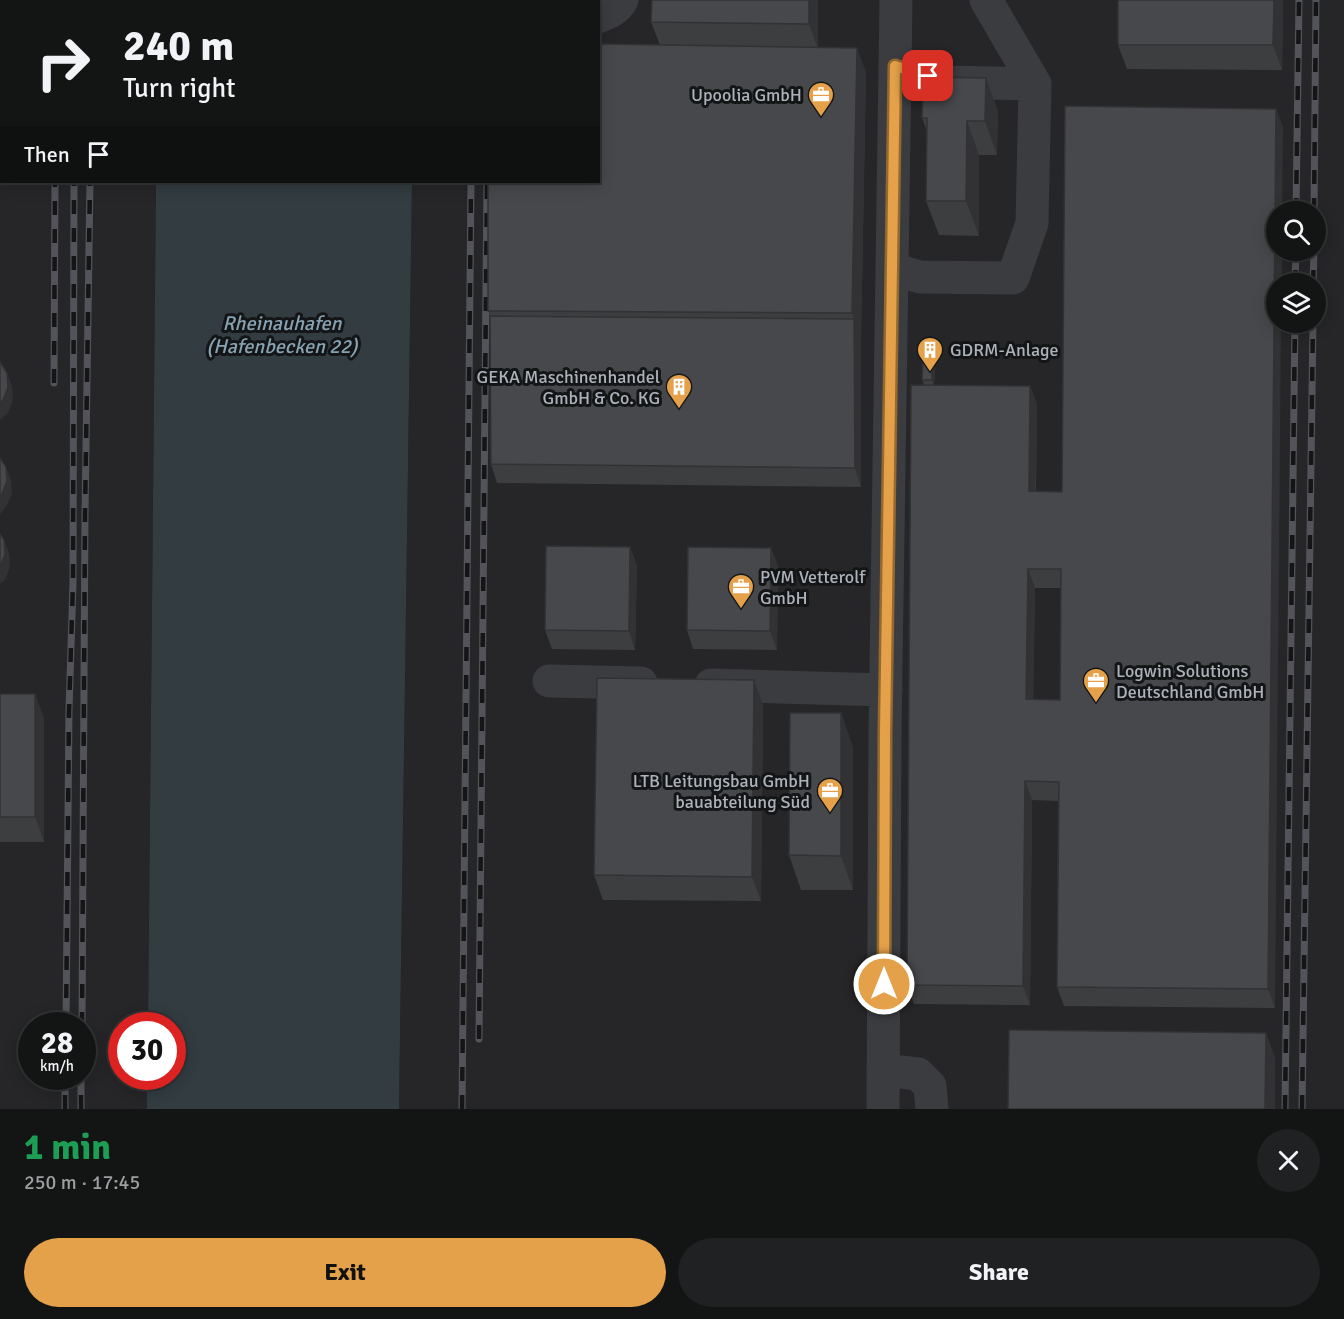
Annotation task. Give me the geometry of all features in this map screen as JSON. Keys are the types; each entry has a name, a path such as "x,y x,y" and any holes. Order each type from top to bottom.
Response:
{"street":[{"path":"600,16 610,13 622,0"},
{"path":"883,1109 886,690 896,0"},
{"path":"892,269 920,277 1013,278 1032,222 1035,84 986,0"},
{"path":"895,66 944,82 1035,84"},
{"path":"549,681 886,690"},
{"path":"883,1070 918,1074 930,1086 932,1109"}],"shaded area":[{"path":"600,0 1344,0 1344,1109 399,1109 412,183 600,183"},
{"path":"0,183 156,183 148,1012 108,1012 108,1090 147,1090 147,1109 0,1109"}],"water":[{"name":"Rheinauhafen (Hafenbecken 22)","path":"156,183 412,183 399,1109 147,1109 147,1090 186,1090 186,1012 148,1012"}],"building":[{"path":"652,0 809,0 809,24 651,22"},
{"path":"1118,0 1274,0 1273,45 1118,45"},
{"path":"600,44 857,48 852,313 488,311 488,183 600,183"},
{"path":"923,77 986,78 985,121 967,121 966,201 926,201 927,118 922,118"},
{"name":"Logwin Solutions Deutschland GmbH","path":"1065,106 1276,109 1275,201 1266,201 1266,261 1275,261 1275,273 1266,273 1266,333 1274,333 1268,989 1057,987 1059,782 1025,781 1023,986 907,985 911,385 1030,386 1029,491 1062,492","holes":["1028,569 1061,569 1060,700 1026,699"]},
{"name":"GEKA Maschinenhandel GmbH & Co. KG","path":"490,316 854,319 855,468 491,464"},
{"path":"923,361 932,361 932,380 922,380"},
{"path":"0,362 7,373 8,387 0,403"},
{"path":"0,458 6,467 7,481 0,496"},
{"path":"0,534 4,540 5,554 0,567"},
{"path":"546,546 630,547 629,631 545,630"},
{"path":"688,547 771,548 770,631 687,630"},
{"path":"597,678 754,680 752,877 594,875"},
{"path":"0,694 35,694 35,817 0,817"},
{"path":"790,713 841,713 841,856 789,855"},
{"path":"1009,1030 1266,1033 1265,1109 1008,1109"}],"railway":[{"path":"1296,201 1299,0"},
{"path":"1314,201 1316,0"},
{"path":"54,383 55,183"},
{"path":"66,1012 69,711 73,583 74,183"},
{"path":"82,1012 85,514 90,183"},
{"path":"462,1109 471,183"},
{"path":"479,1039 487,183"},
{"path":"1295,273 1296,261"},
{"path":"1313,273 1314,261"},
{"path":"1285,1109 1295,333"},
{"path":"1302,1109 1313,333"},
{"path":"65,1090 65,1109"},
{"path":"81,1090 81,1109"}],"place":[{"name":"Upoolia GmbH","path":"821,118"},
{"name":"GDRM-Anlage","path":"930,373"},
{"name":"GEKA Maschinenhandel GmbH & Co. KG","path":"679,410"},
{"name":"PVM Vetterolf GmbH","path":"741,610"},
{"name":"Logwin Solutions Deutschland GmbH","path":"1096,704"},
{"name":"LTB Leitungsbau GmbH bauabteilung Süd","path":"830,814"}],"route":[{"path":"884,984 885,733 895,66 928,76"}]}
